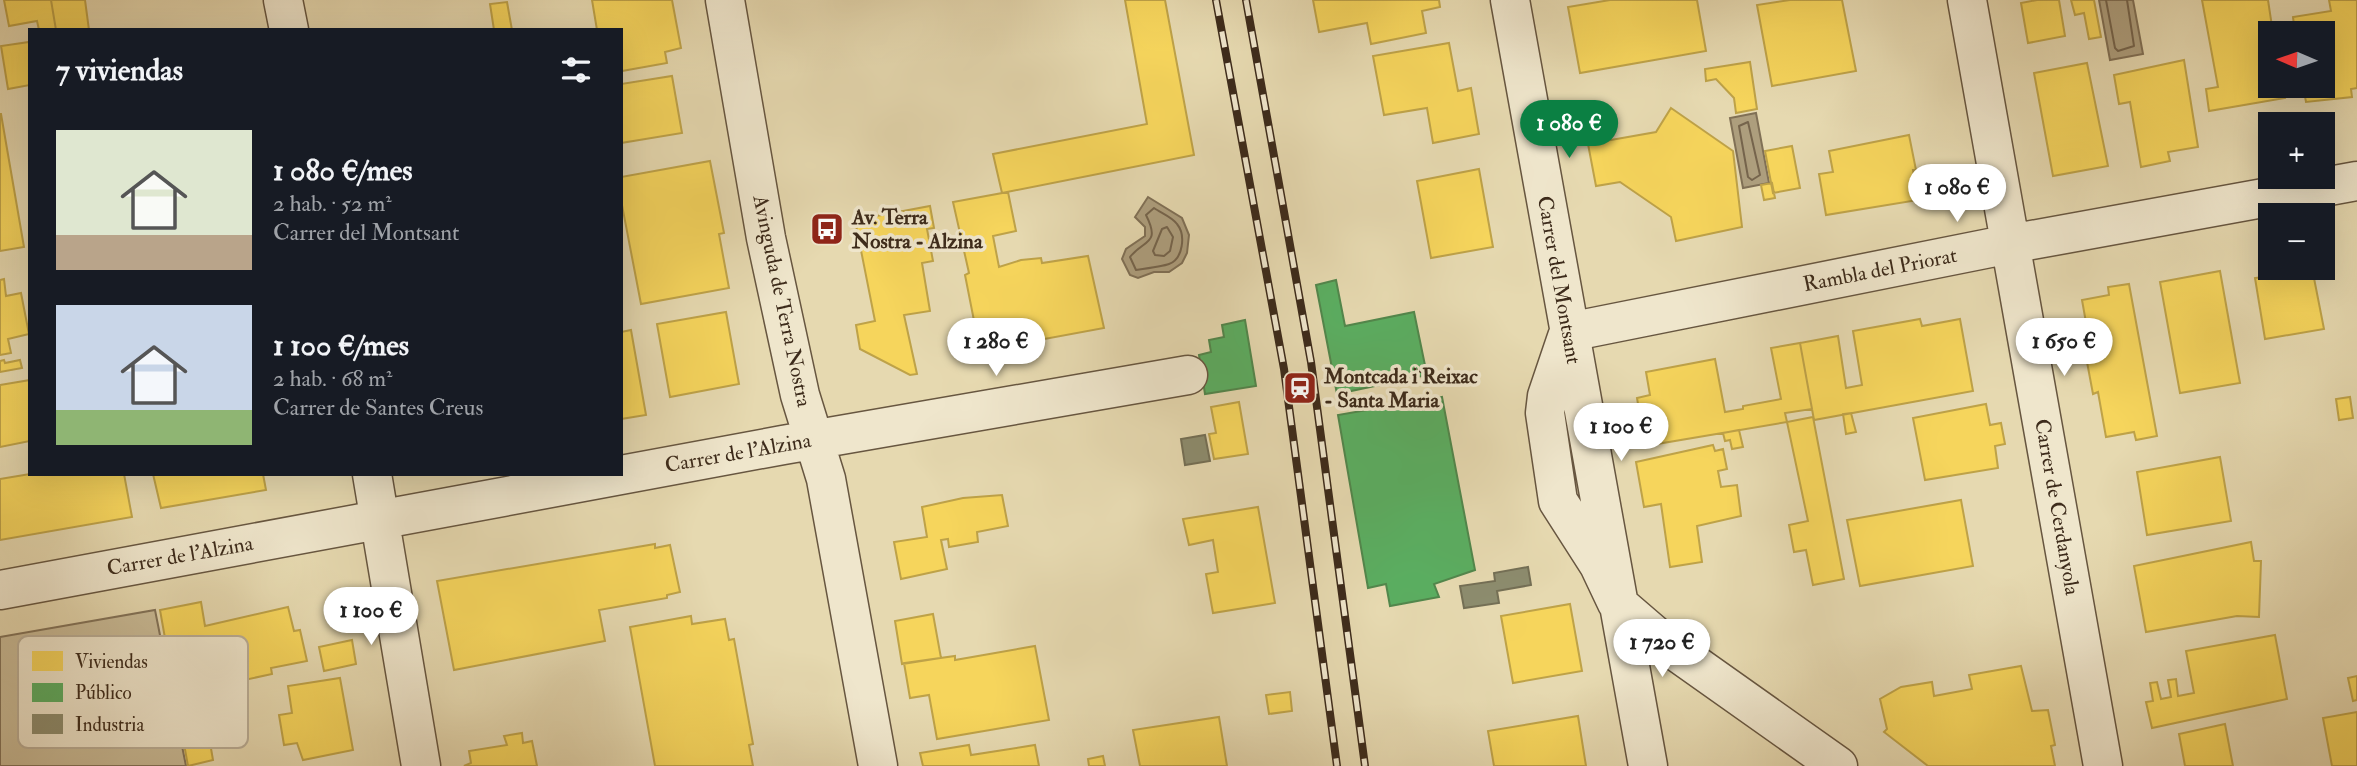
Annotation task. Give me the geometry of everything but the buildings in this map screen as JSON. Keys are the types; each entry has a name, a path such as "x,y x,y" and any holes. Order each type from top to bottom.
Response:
{"street":[{"path":"283,0 289,28"},
{"name":"Avinguda de Terra Nostra","path":"725,0 766,238 800,396 826,479 878,766"},
{"name":"Carrer del Montsant","path":"1510,0 1569,332"},
{"name":"Carrer de Cerdanyola","path":"1967,0 2103,766"},
{"name":"Rambla del Priorat","path":"1569,332 2010,244 2357,181"},
{"path":"1569,332 1548,393 1545,413 1558,501 1599,565 1617,603 1648,766"},
{"name":"Carrer de l'Alzina","path":"623,475 1188,376"},
{"path":"372,476 421,766"},
{"name":"Carrer de l'Alzina","path":"0,590 616,476"},
{"path":"1617,603 1660,640 1838,766"}],"path":[{"path":"1417,371 1430,369"}],"shaded area":[{"path":"155,610 160,636 18,636 18,748 182,748 186,766 0,766 0,637"}],"water":[{"path":"2099,0 2133,0 2143,54 2110,60"},
{"path":"1756,113 1769,183 1743,188 1730,118"},
{"path":"1148,197 1182,218 1189,235 1187,253 1182,263 1169,272 1154,272 1138,278 1130,275 1122,259 1126,249 1145,236 1145,227 1135,217"}],"railway":[{"path":"1216,0 1284,369 1337,766"},
{"path":"1246,0 1311,362 1365,766"}],"place":[{"name":"Av. Terra Nostra - Alzina","path":"827,229"},
{"name":"Montcada i Reixac - Santa Maria","path":"1300,388"}]}
